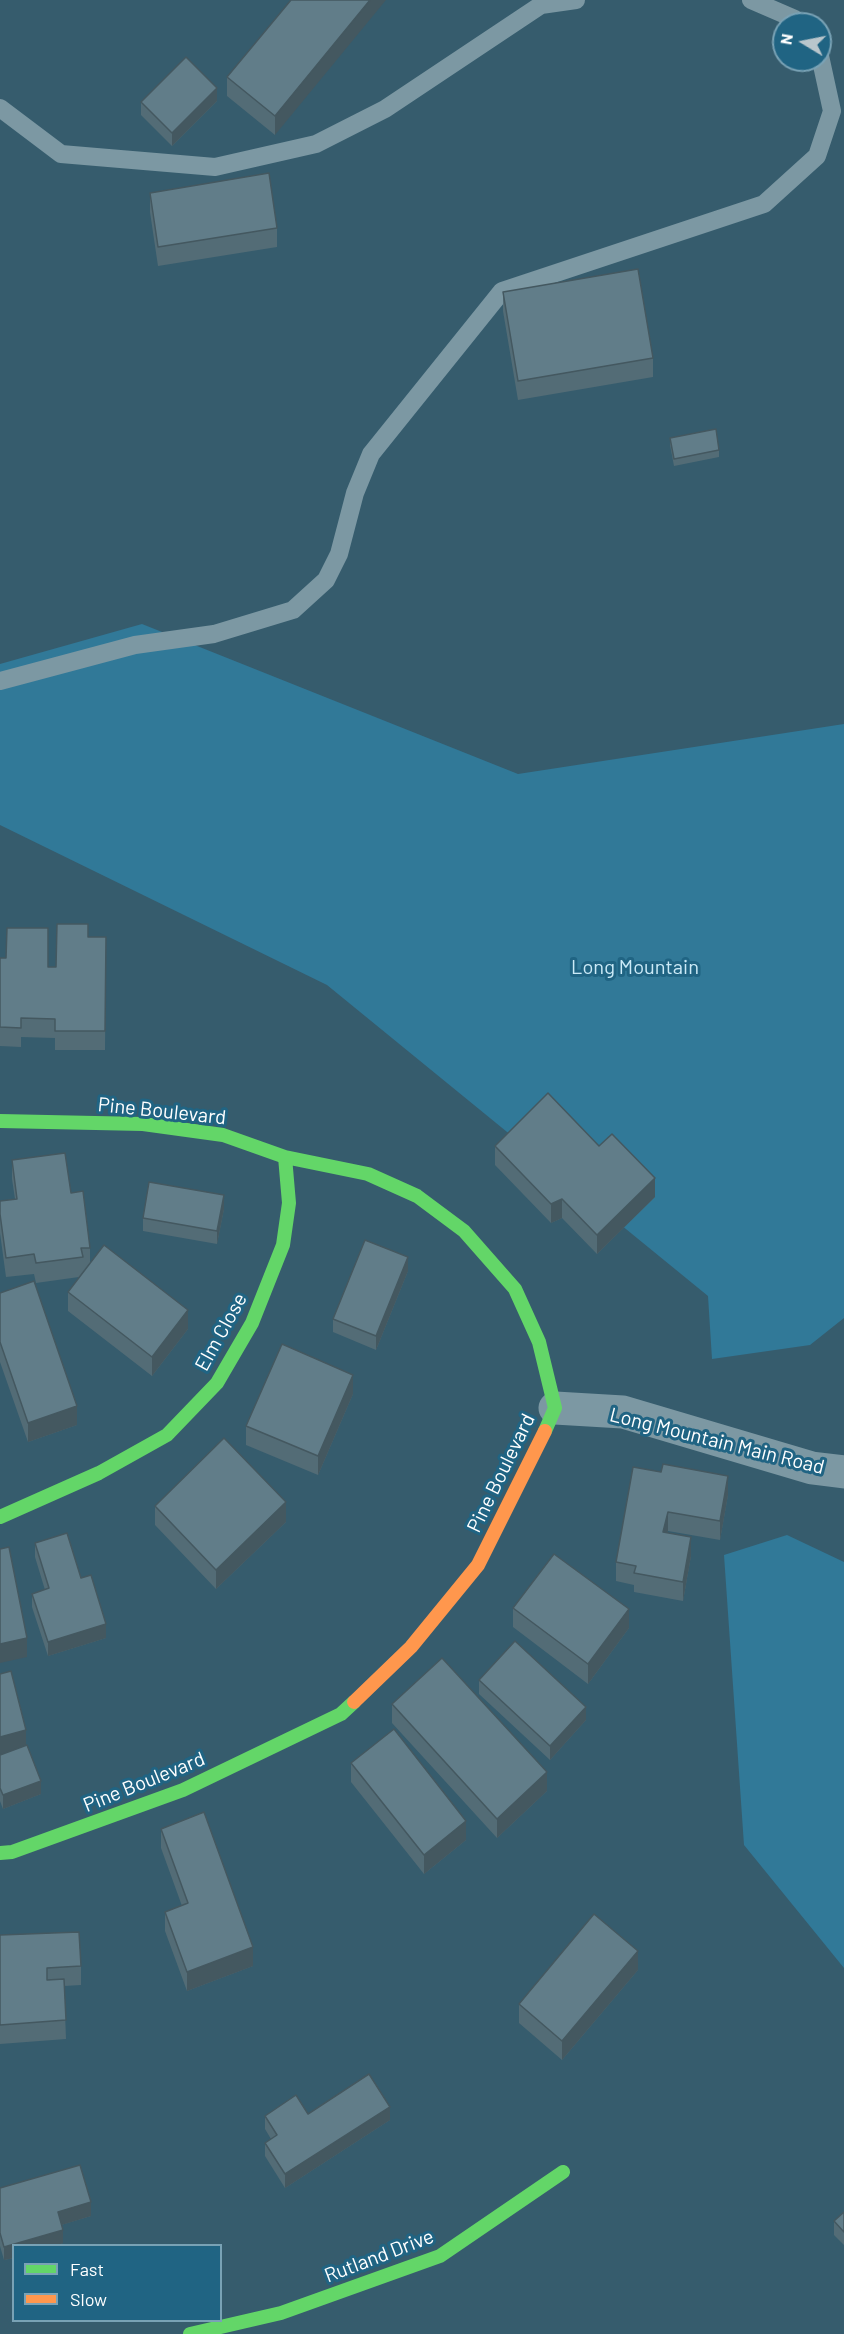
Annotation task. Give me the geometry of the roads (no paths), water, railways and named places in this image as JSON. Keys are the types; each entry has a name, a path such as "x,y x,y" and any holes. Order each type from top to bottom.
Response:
{"street":[{"name":"Pine Boulevard","path":"0,1121 143,1124 223,1135 285,1157 368,1174 417,1196 464,1231 515,1289 539,1342 555,1408 529,1466 478,1565 411,1647 341,1714 183,1790 12,1852 0,1853"},
{"name":"Elm Close","path":"0,1517 99,1473 167,1436 217,1383 252,1323 284,1245 289,1203 285,1157"},
{"name":"Long Mountain Main Road","path":"555,1408 623,1412 812,1468 844,1472"},
{"name":"Rutland Drive","path":"190,2334 281,2313 440,2256 563,2172"}],"lane":[{"path":"0,108 62,154 215,167 316,144 385,109 541,5 576,0"},
{"path":"751,0 779,12"},
{"path":"0,681 135,645 214,634 293,610 326,580 339,554 355,493 371,454 502,291 764,204 817,156 832,111 823,72"}],"park label":[{"name":"Long Mountain","path":"635,967"}]}
